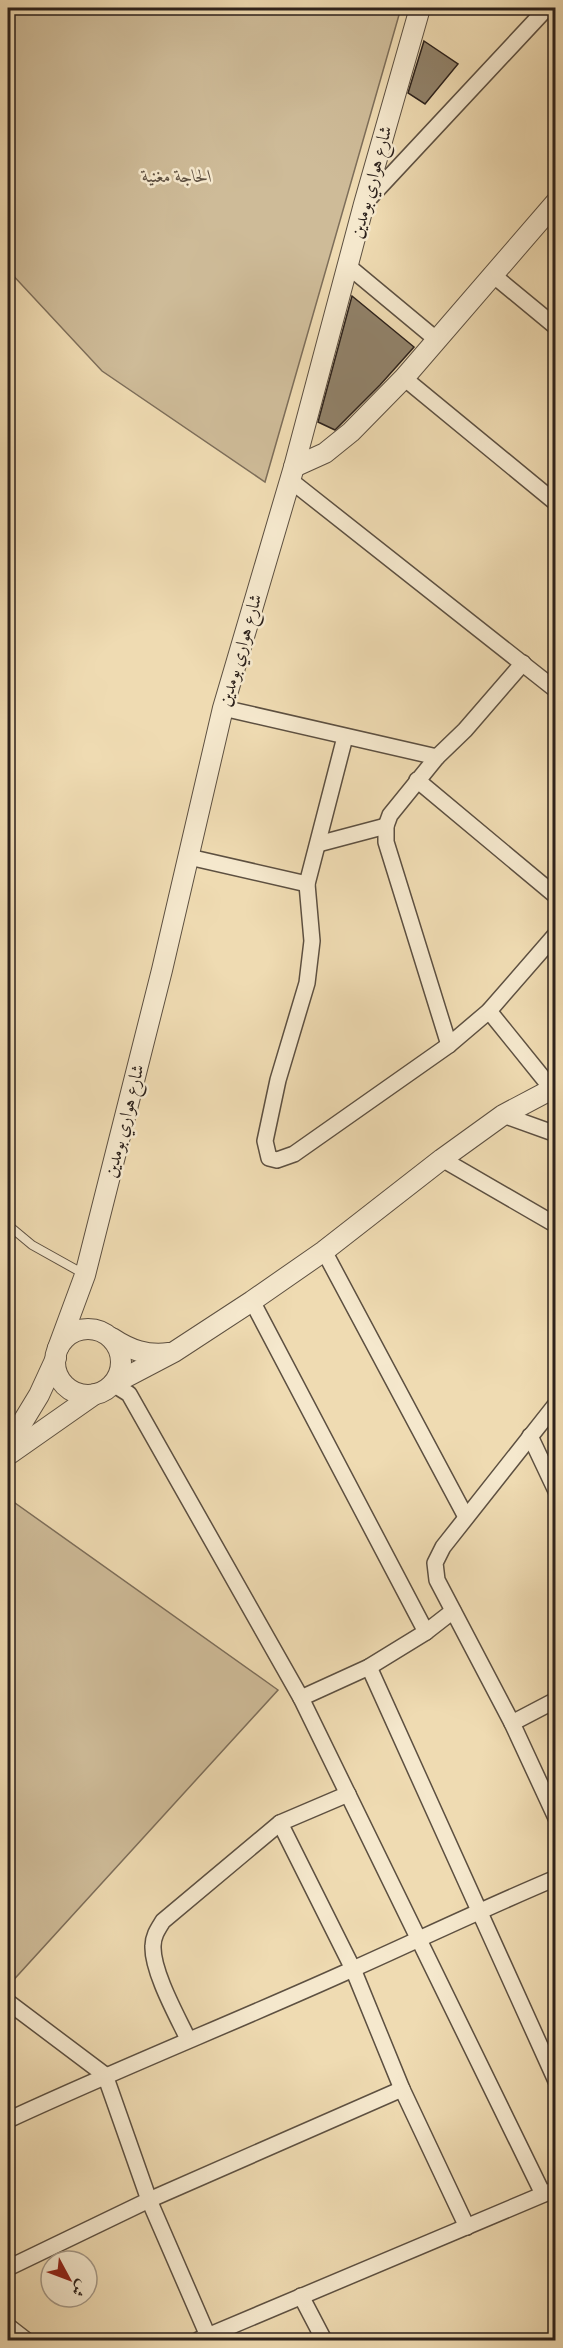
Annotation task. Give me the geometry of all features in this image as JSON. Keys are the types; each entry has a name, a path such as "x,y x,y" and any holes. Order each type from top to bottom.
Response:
{"street":[{"name":"شارع هواري بومدين","path":"8,1446 39,1395 85,1275 189,857 223,708 292,474 364,204 420,8"},
{"path":"364,204 547,8"},
{"path":"553,682 523,663 292,474 325,453 351,432 404,378 555,202"},
{"path":"348,266 437,340"},
{"path":"494,275 555,327"},
{"path":"404,378 555,503"},
{"path":"449,1045 387,842 386,826 390,815 417,780 465,730 523,663"},
{"path":"223,708 437,757"},
{"path":"345,736 307,884 312,941 307,983 278,1080 265,1141 269,1158 277,1160 294,1154 449,1045 489,1011 555,934"},
{"path":"417,780 555,896"},
{"path":"318,844 386,826"},
{"path":"189,857 307,884"},
{"path":"8,1455 95,1394 174,1352 252,1301 324,1251 503,1114 554,1088 489,1011"},
{"path":"503,1114 555,1134"},
{"path":"442,1159 555,1225"},
{"path":"324,1251 466,1517"},
{"path":"78,1297 84,1316 117,1345 121,1355 121,1365 113,1384"},
{"path":"252,1301 426,1632"},
{"path":"95,1394 85,1395 66,1386 56,1369 57,1353 70,1334 78,1330 104,1334 124,1347 141,1353 174,1352"},
{"path":"8,2002 105,2075 149,2200 203,2338 549,2191 417,1939 302,1698 129,1394 113,1384"},
{"path":"555,1404 443,1547 435,1563 437,1580 512,1723 555,1818"},
{"path":"530,1436 555,1491"},
{"path":"302,1698 369,1667 426,1632 453,1611"},
{"path":"369,1667 555,2081"},
{"path":"512,1723 555,1700"},
{"path":"188,2039 160,1977 152,1947 155,1933 163,1921 280,1823 348,1794"},
{"path":"280,1823 353,1969 402,2089 468,2227"},
{"path":"8,2120 105,2075 353,1969 555,1878"},
{"path":"8,2268 149,2200 402,2089"},
{"path":"301,2296 324,2340"},
{"path":"8,2325 26,2340"}],"lane":[{"path":"8,1225 32,1245 85,1275"}],"green space":[{"name":"الحاجة مغنية","path":"8,8 401,8 265,482 102,371 8,270"},
{"path":"8,1498 278,1690 8,1986"}],"building":[{"path":"424,41 458,64 425,104 408,93"},
{"path":"352,296 414,347 335,430 318,422"}]}
